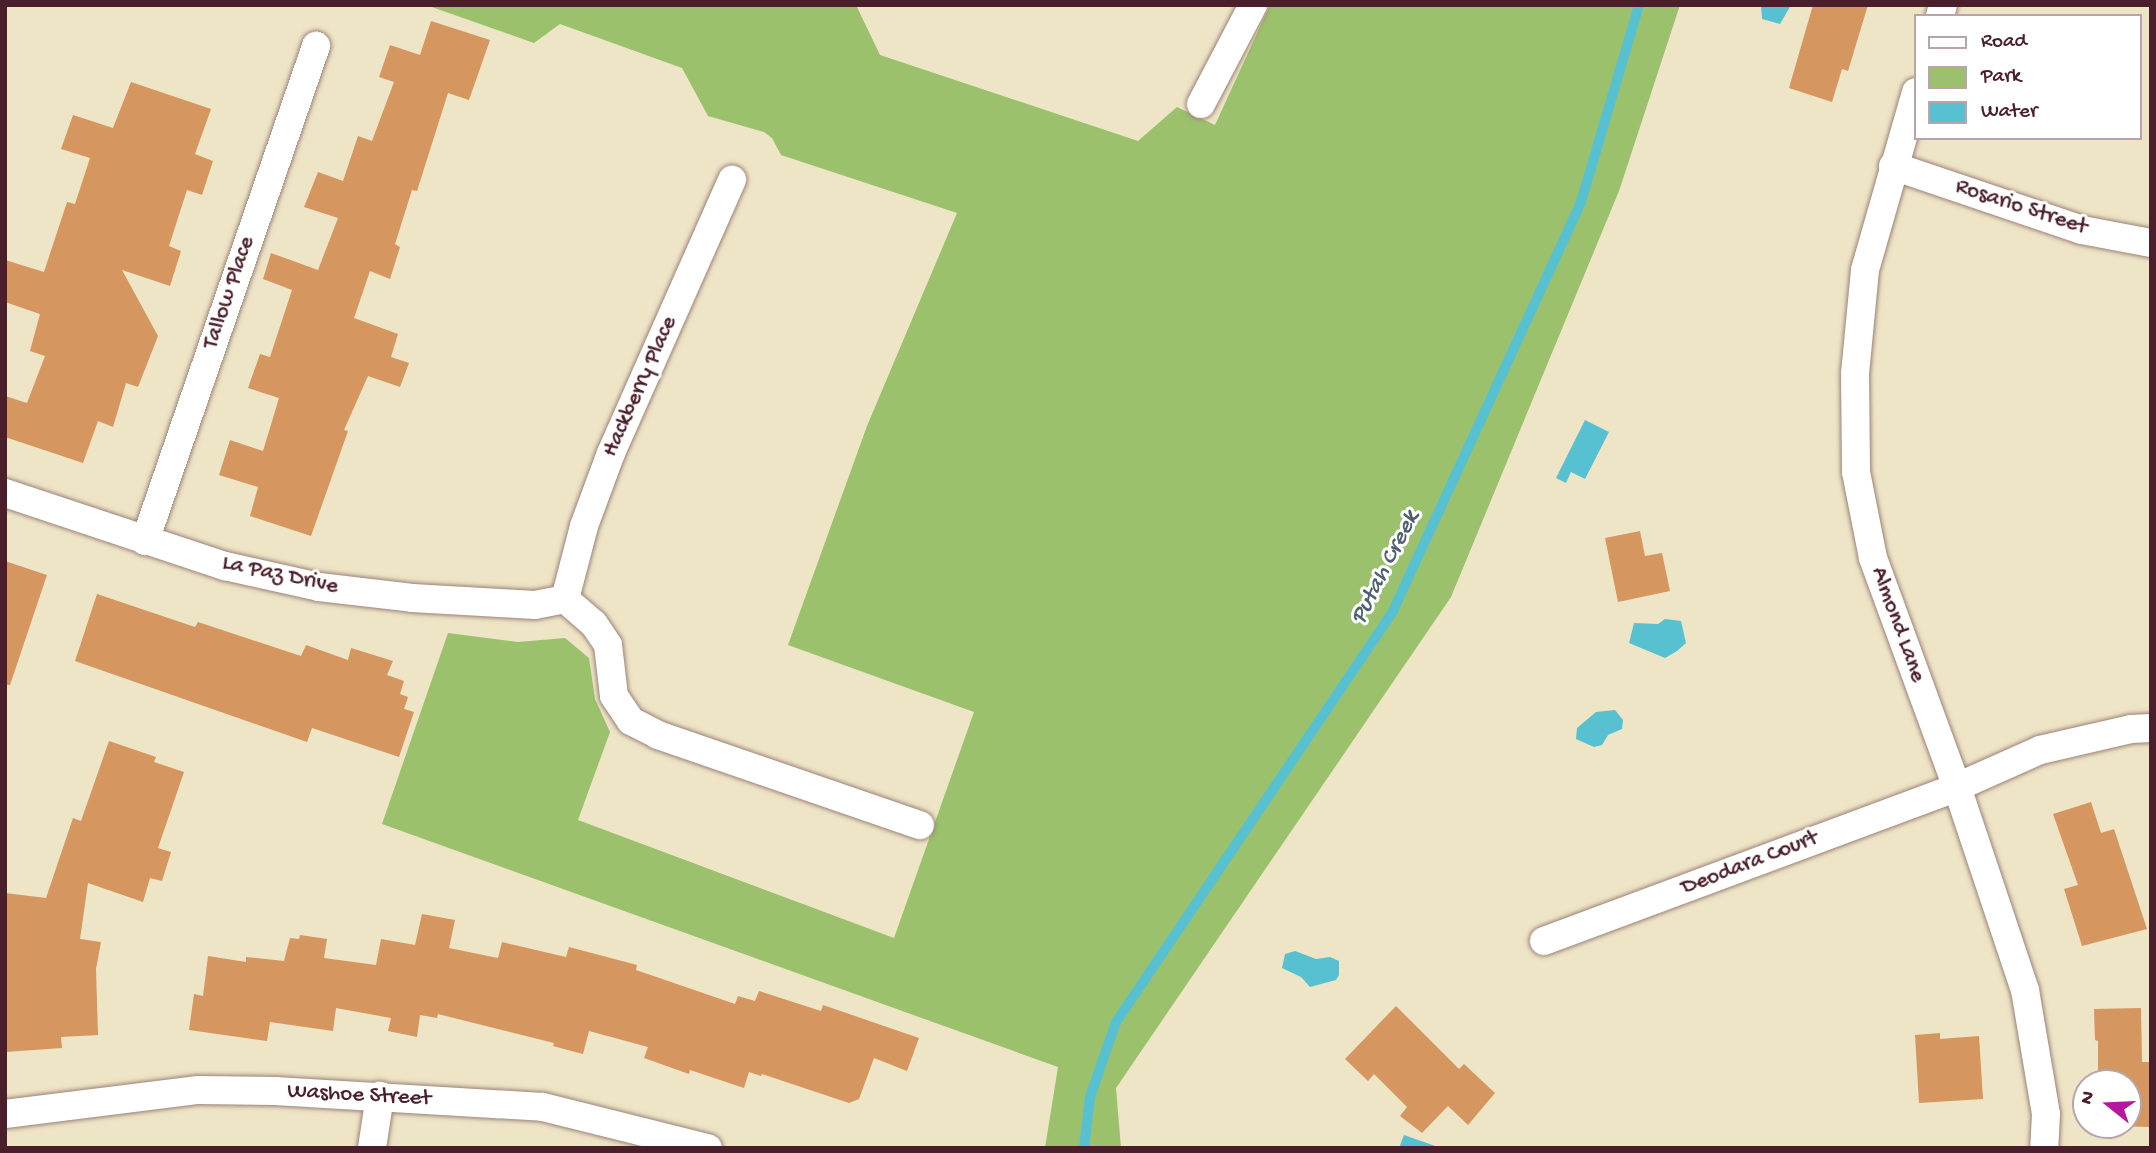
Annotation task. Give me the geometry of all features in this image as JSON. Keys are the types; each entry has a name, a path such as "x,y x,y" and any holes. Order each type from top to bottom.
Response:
{"street":[{"path":"1201,104 1253,5"},
{"name":"Tallow Place","path":"145,541 316,46"},
{"name":"Almond Lane","path":"1914,98 1865,270 1855,373 1856,472 1873,558 1957,786 2025,990 2046,1114 2044,1148"},
{"name":"Rosario Street","path":"1893,166 2082,230 2151,243"},
{"name":"Hackberry Place","path":"565,599 584,526 611,453 733,180"},
{"name":"La Paz Drive","path":"5,493 225,566 319,587 412,598 535,605 565,599"},
{"path":"565,599 594,624 608,645 614,696 631,721 658,735 920,825"},
{"name":"Deodara Court","path":"1544,941 1957,786 2040,750 2131,729 2151,728"},
{"name":"Washoe Street","path":"5,1114 199,1090 380,1096 543,1107 708,1148"},
{"path":"372,1148 380,1096"}],"green space":[{"path":"426,5 856,5 880,55 1138,141 1177,107 1215,125 1270,5 1680,5 1619,191 1451,597 1116,1088 1121,1148 1045,1148 1058,1067 382,824 448,633 518,642 565,638 589,658 595,699 610,732 578,820 894,938 974,712 788,645 867,426 957,213 781,155 772,138 764,132 708,116 682,68 560,24 534,43"}],"water":[{"path":"1761,5 1791,5 1780,24 1762,19"},
{"path":"1585,420 1609,432 1585,479 1571,472 1566,483 1556,478"},
{"path":"1665,619 1681,621 1686,643 1677,651 1665,658 1629,643 1634,623 1658,624"},
{"path":"1615,710 1623,720 1622,729 1608,735 1602,745 1594,747 1576,739 1577,728 1596,712"},
{"path":"1295,951 1316,959 1330,957 1339,961 1339,975 1336,980 1310,987 1301,977 1282,968 1285,954"},
{"path":"1404,1135 1441,1148 1399,1148"}],"building":[{"path":"1813,5 1868,5 1848,71 1842,69 1832,102 1789,88"},
{"path":"431,21 490,40 469,100 448,93 417,191 412,190 395,244 400,247 390,279 370,271 354,318 398,334 391,357 409,363 400,387 368,376 344,430 348,431 311,536 250,516 258,487 219,475 230,440 263,451 279,398 248,388 260,354 270,357 292,290 263,279 271,253 318,270 338,218 304,207 318,172 343,181 358,136 372,141 394,82 379,77 390,45 420,55"},
{"path":"131,82 211,109 195,154 213,161 202,195 187,190 169,246 181,251 170,286 122,270 158,336 138,387 126,383 113,427 98,421 83,463 5,437 5,396 27,403 45,356 30,351 40,314 5,302 5,260 44,272 67,202 75,204 90,158 61,149 73,115 113,128"},
{"path":"1640,531 1645,556 1662,553 1670,591 1618,602 1605,538"},
{"path":"5,561 47,575 10,685 5,685"},
{"path":"97,594 195,627 198,622 301,656 306,645 348,660 351,648 393,661 387,675 404,681 400,694 408,697 404,709 414,712 399,757 312,728 307,742 75,661"},
{"path":"109,741 156,757 154,762 184,772 158,848 171,852 162,881 150,878 143,902 88,883 80,939 101,942 96,969 98,1035 61,1037 62,1048 5,1052 5,893 46,898 73,818 81,821"},
{"path":"2091,802 2101,833 2114,829 2147,929 2082,946 2064,889 2078,885 2053,814"},
{"path":"422,914 455,920 449,948 498,958 502,942 566,957 569,947 637,965 636,970 735,1004 738,996 755,1001 759,991 821,1011 823,1005 919,1038 907,1071 874,1058 859,1099 849,1103 762,1074 761,1076 749,1072 744,1088 690,1070 689,1074 644,1058 648,1047 589,1031 583,1054 553,1046 554,1043 438,1014 437,1018 420,1015 417,1037 388,1031 391,1018 336,1008 333,1031 270,1022 267,1041 189,1030 194,994 203,996 208,956 246,962 246,957 284,961 290,938 299,939 300,935 327,939 324,958 376,965 381,939 415,945"},
{"path":"1396,1006 1459,1069 1464,1064 1495,1093 1468,1125 1448,1106 1422,1133 1400,1116 1407,1107 1374,1074 1368,1081 1345,1059"},
{"path":"2141,1008 2142,1062 2151,1062 2151,1127 2142,1127 2142,1069 2098,1069 2094,1009"},
{"path":"1940,1033 1940,1039 1979,1036 1983,1099 1919,1103 1915,1035"}],"waterway":[{"name":"Putah Creek","path":"1084,1148 1090,1097 1116,1022 1393,611 1581,202 1639,5"}]}
